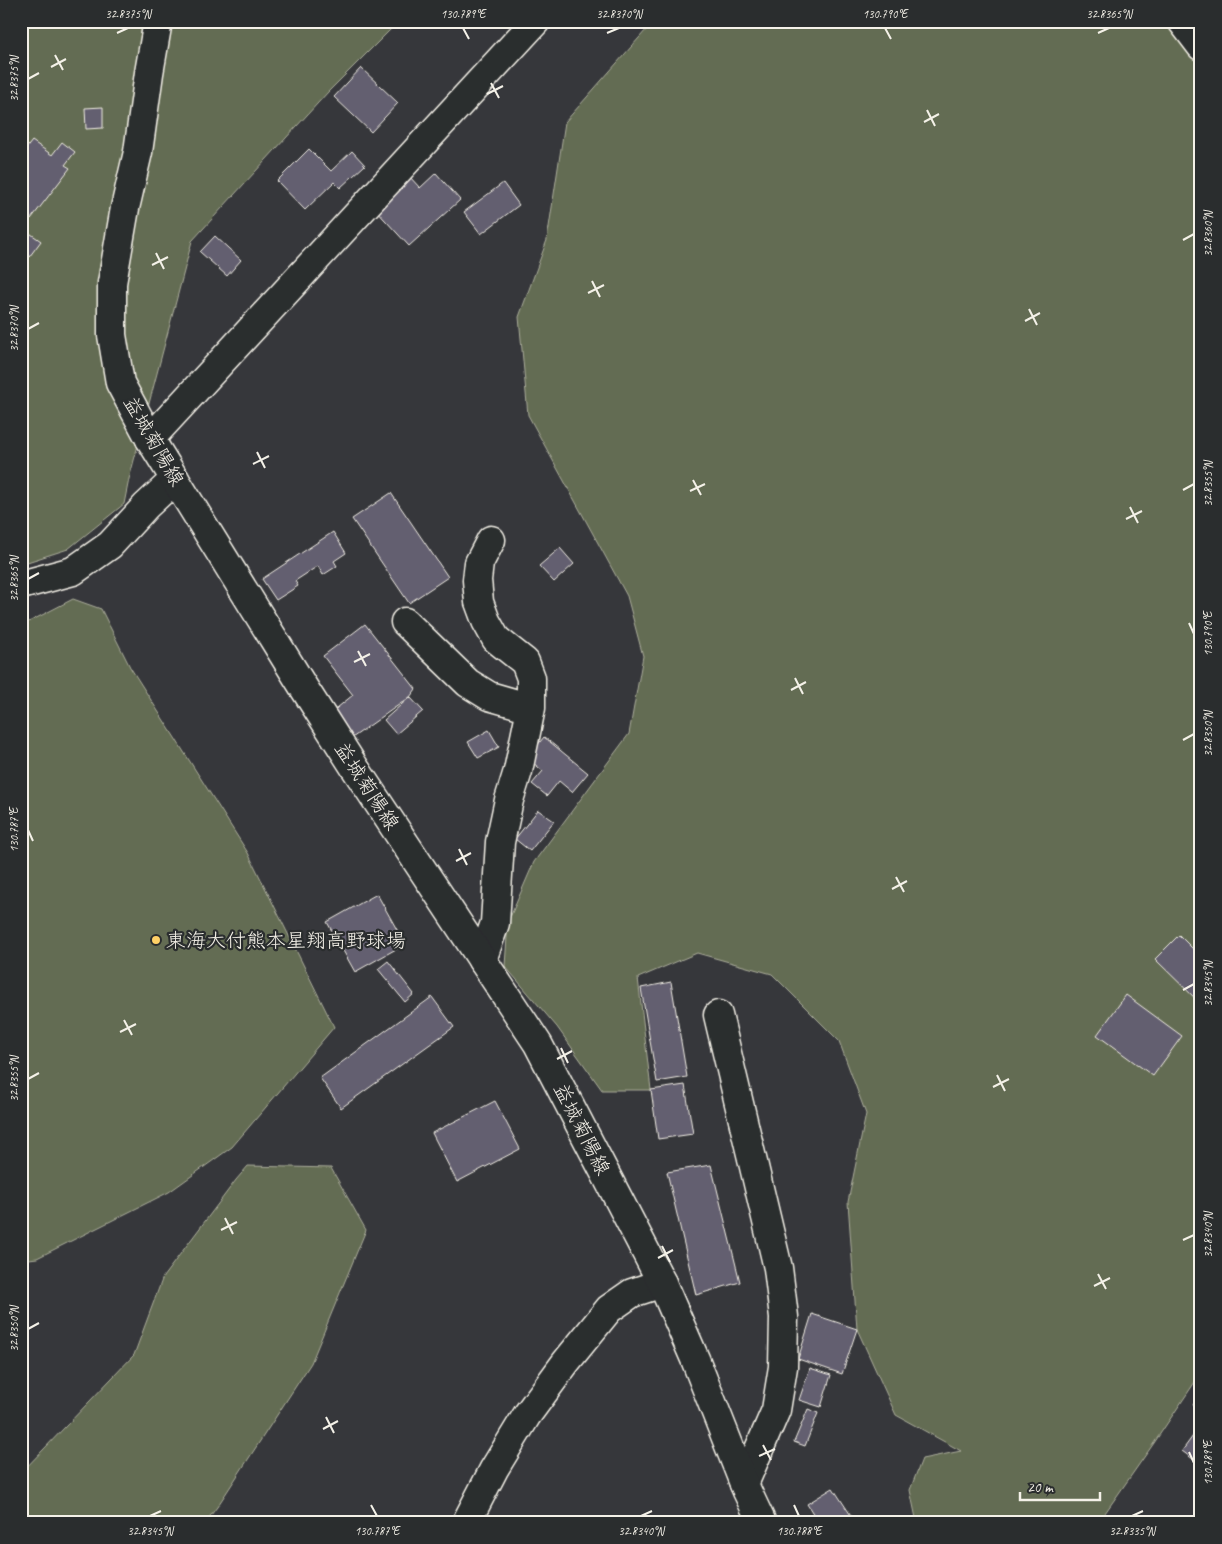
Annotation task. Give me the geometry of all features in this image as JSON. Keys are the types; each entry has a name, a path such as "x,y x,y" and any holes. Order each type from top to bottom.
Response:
{"main road":[{"name":"益城菊陽線","path":"158,21 138,152 125,208 112,283 112,336 120,383 150,439 356,771 538,1044 662,1282 695,1359 744,1484 762,1523"},
{"path":"150,439 536,21"},
{"path":"1182,21 1201,46"},
{"path":"21,584 73,571 110,545 146,506 175,479"},
{"path":"482,960 495,923 500,842 509,800 518,771 531,708 531,678 525,662 496,639 486,621 479,602 476,580 479,563 491,540"},
{"path":"404,622 468,683 490,696 531,708"},
{"path":"718,1015 778,1268 784,1317 783,1367 776,1410 744,1484"},
{"path":"466,1523 494,1469 527,1415 584,1339 610,1309 632,1293 662,1282"}],"green space":[{"path":"21,21 399,21 328,92 192,241 124,504 68,549 21,564"},
{"path":"654,21 1201,21 1201,1373 1098,1523 917,1523 910,1490 922,1459 961,1451 896,1415 857,1329 848,1202 866,1114 839,1041 772,974 697,953 638,978 651,1090 602,1090 557,1027 505,966 508,922 534,862 629,734 643,656 627,596 528,415 519,317 547,240 565,122"},
{"name":"東海大付熊本星翔高野球場","path":"73,599 101,609 130,667 248,853 334,1027 232,1147 169,1192 37,1258 21,1260 21,626"},
{"path":"248,1166 331,1168 366,1230 311,1363 205,1523 21,1523 21,1473 134,1355 163,1277"}],"building":[{"path":"361,68 398,103 371,132 334,97"},
{"path":"103,107 103,128 86,129 85,108"},
{"path":"32,141 52,155 62,142 75,152 65,165 70,168 31,219 21,212 21,155"},
{"path":"309,149 331,171 352,151 365,165 340,188 334,182 305,210 277,181"},
{"path":"436,173 460,200 409,246 374,208 409,176 420,188"},
{"path":"503,183 519,205 481,234 464,212"},
{"path":"21,227 41,241 21,268"},
{"path":"215,236 241,260 227,276 200,252"},
{"path":"391,493 448,577 409,603 352,519"},
{"path":"333,532 346,553 334,561 337,566 323,575 318,566 295,581 298,586 276,600 262,579"},
{"path":"560,548 574,564 554,582 539,566"},
{"path":"365,624 416,689 410,697 352,738 332,712 353,695 323,656"},
{"path":"410,697 423,711 396,734 384,720"},
{"path":"489,730 499,747 478,758 468,742"},
{"path":"544,737 588,773 572,792 559,781 547,796 532,784 543,771 527,758"},
{"path":"538,810 554,821 530,851 515,839"},
{"path":"377,894 405,944 355,972 327,922"},
{"path":"1179,935 1201,957 1201,1004 1155,959"},
{"path":"388,961 414,994 405,1002 378,969"},
{"path":"671,982 687,1077 657,1082 641,988"},
{"path":"1126,995 1182,1036 1153,1076 1097,1035"},
{"path":"432,997 454,1027 341,1108 320,1078"},
{"path":"685,1085 693,1134 658,1139 651,1090"},
{"path":"495,1101 520,1149 457,1182 432,1133"},
{"path":"711,1165 740,1282 696,1295 667,1172"},
{"path":"812,1314 857,1329 842,1374 798,1359"},
{"path":"810,1368 831,1375 821,1407 799,1400"},
{"path":"1201,1394 1201,1411 1193,1405"},
{"path":"808,1409 818,1413 805,1446 794,1442"},
{"path":"1201,1425 1201,1465 1182,1451"},
{"path":"833,1488 854,1520 850,1523 819,1523 807,1504"}],"place":[{"name":"東海大付熊本星翔高野球場","path":"156,940"}]}
